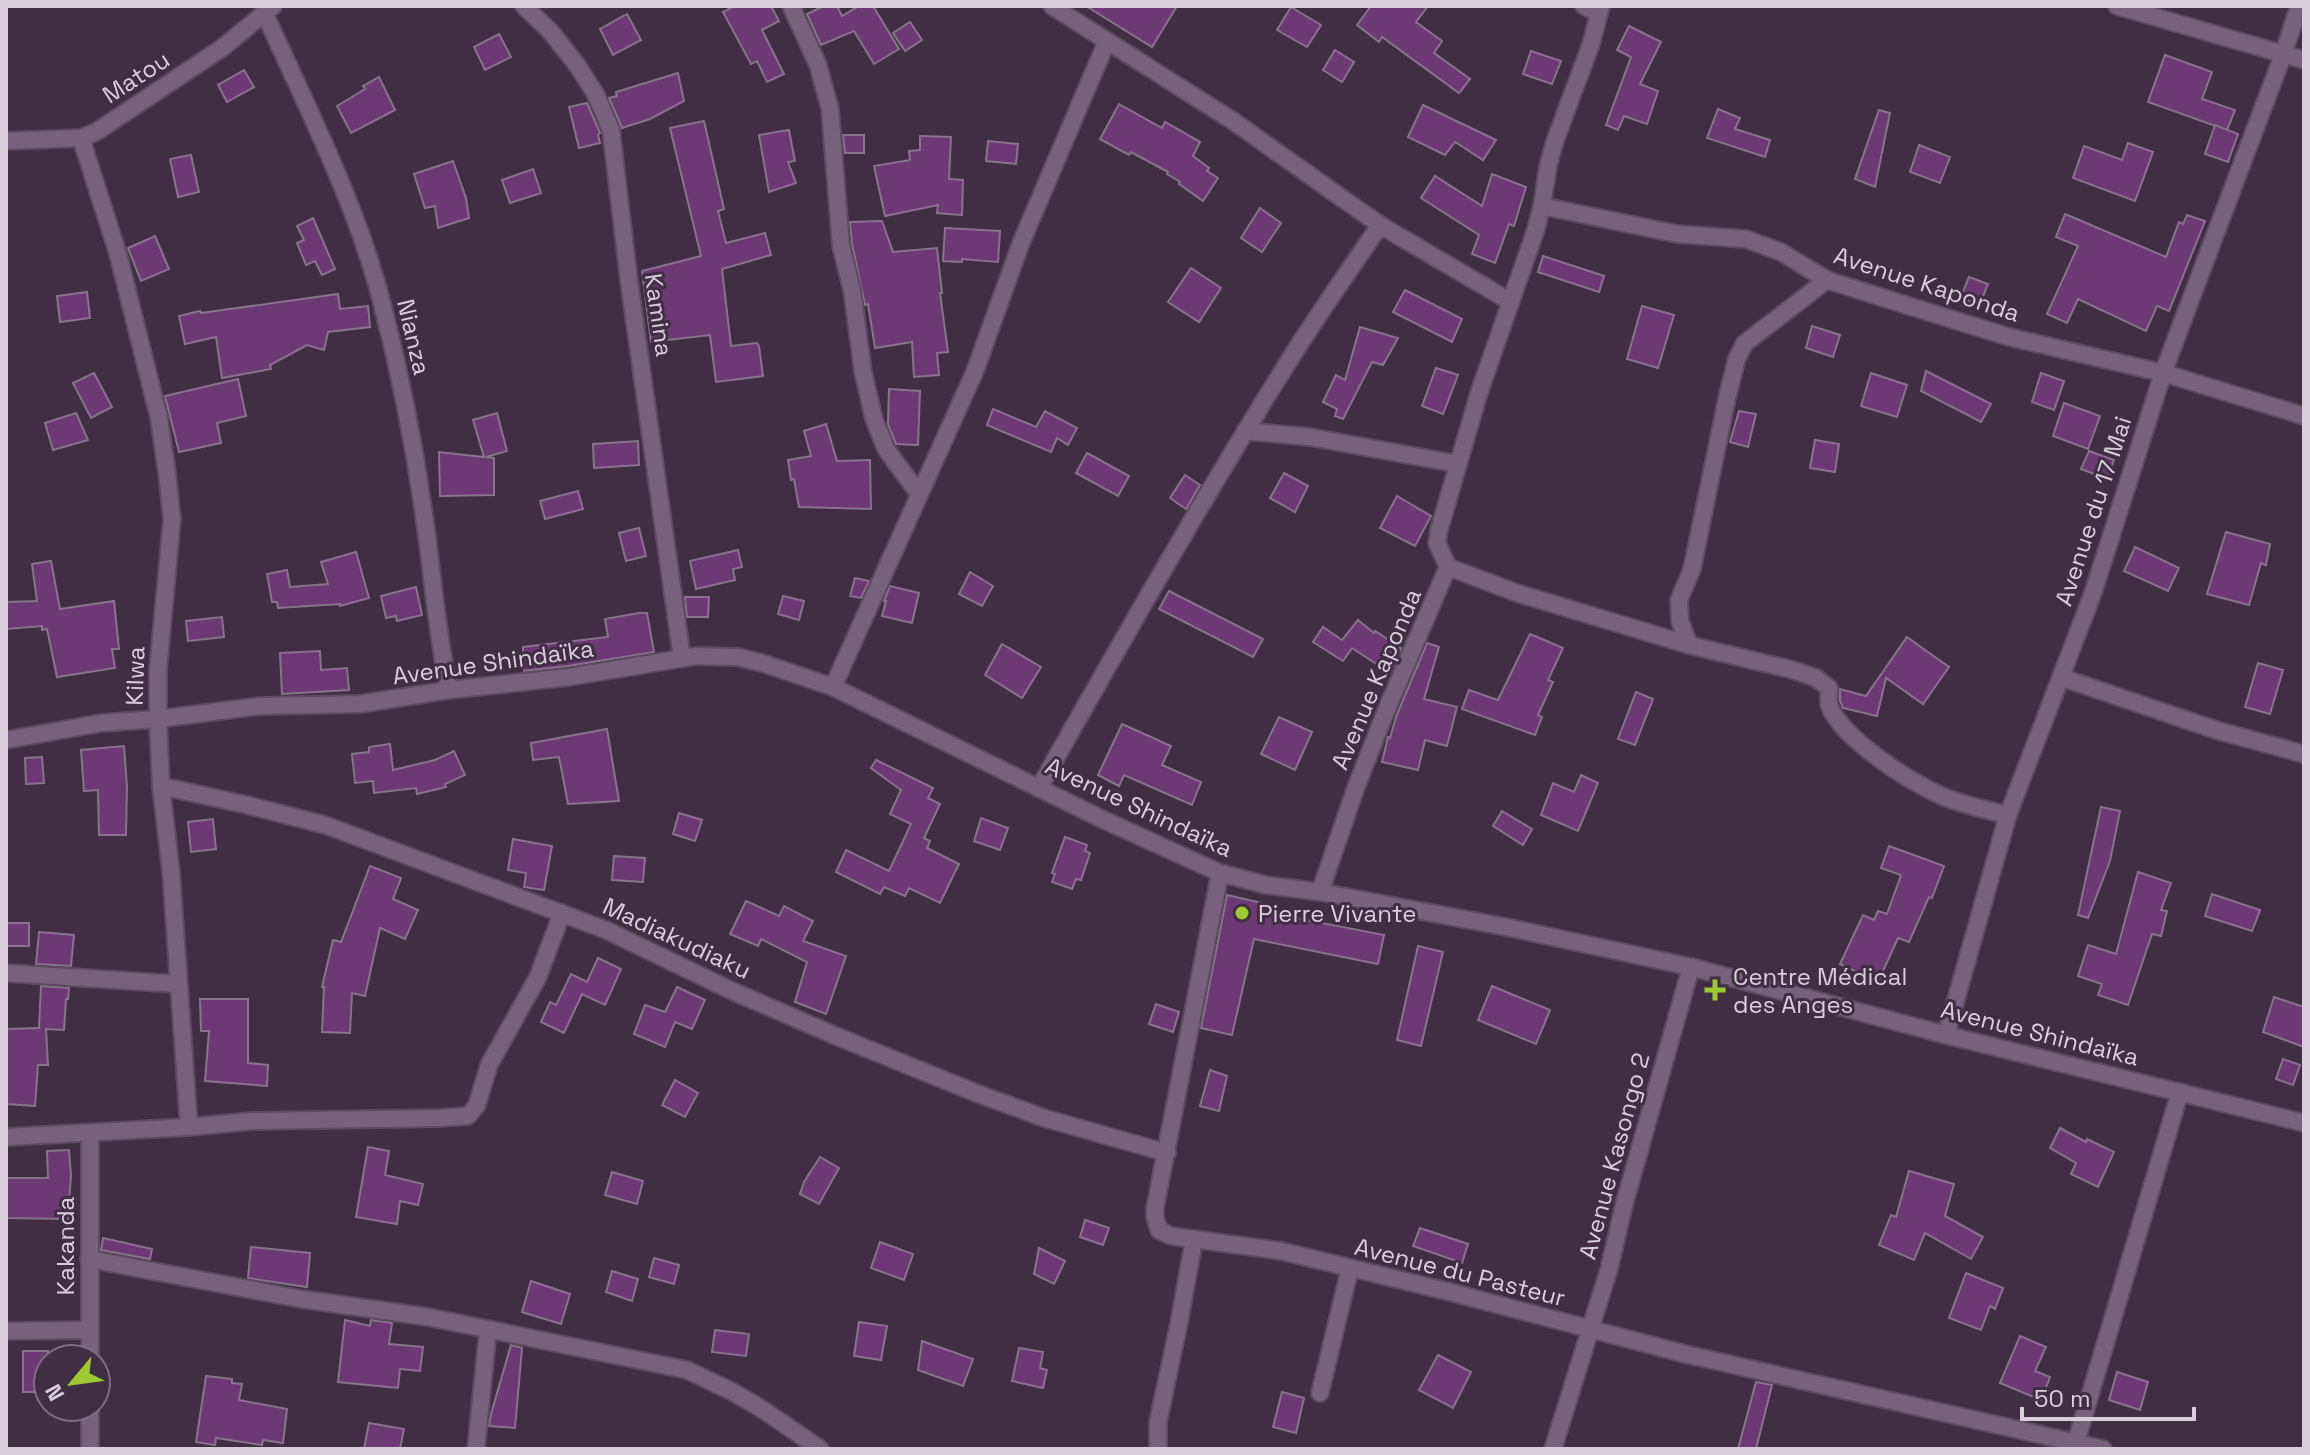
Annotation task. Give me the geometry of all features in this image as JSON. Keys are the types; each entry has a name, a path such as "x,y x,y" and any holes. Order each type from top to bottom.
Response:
{"street":[{"name":"Kamina","path":"524,6 551,32 577,65 596,95 611,130 682,658"},
{"path":"791,6 818,65 830,109 841,246 852,290 863,372 874,419 886,449 919,494"},
{"path":"1052,6 1233,121 1380,225 1511,302"},
{"path":"2117,6 2304,60"},
{"name":"Avenue du 17 Mai","path":"1946,1035 2008,815 2063,678 2163,373 2299,6"},
{"path":"1542,206 1555,141 1591,44 1595,8"},
{"name":"Matou","path":"6,141 81,138 96,132 222,48 269,10"},
{"name":"Nianza","path":"269,10 364,242 383,307 414,448 438,639 449,690"},
{"path":"833,687 975,371 1021,243 1107,41"},
{"name":"Kilwa","path":"81,138 118,254 159,418 167,473 172,519 158,670 158,719 189,1127"},
{"name":"Avenue Kaponda","path":"1320,892 1355,790 1448,567 1437,543 1494,344 1542,206 1677,234 1746,239 1781,252 1827,280 2009,337 2163,373 2304,416"},
{"path":"1039,788 1245,431 1380,225"},
{"path":"1689,645 1680,621 1679,600 1692,569 1715,448 1737,358 1745,343 1827,280"},
{"path":"1245,431 1310,437 1458,464"},
{"path":"1448,567 1517,593 1689,645 1816,678 1829,688 1830,707 1846,728 1882,760 1942,796 2008,815"},
{"name":"Avenue Shindaïka","path":"6,740 101,723 260,706 360,704 449,690 569,677 682,658 708,655 738,657 833,687 1104,820 1220,873 1266,885 1320,892 1506,927 1691,967 1946,1035 2304,1123"},
{"path":"2063,678 2219,731 2304,754"},
{"name":"Madiakudiaku","path":"161,786 325,825 606,930 730,990 962,1087 1044,1118 1167,1153"},
{"name":"Avenue du Pasteur","path":"1220,873 1155,1208 1159,1230 1166,1235 1281,1251 1590,1330 2075,1446 2103,1449"},
{"path":"6,1137 252,1121 468,1116 477,1105 489,1065 538,977 562,913"},
{"name":"Avenue Kasongo 2","path":"1553,1449 1609,1269 1691,967"},
{"path":"6,973 178,984"},
{"path":"2075,1446 2180,1092"},
{"name":"Kakanda","path":"89,1343 90,1133"},
{"path":"1158,1449 1158,1422 1194,1240"},
{"path":"89,1259 301,1299 428,1317 687,1370 765,1411 820,1449"},
{"path":"1320,1393 1350,1268"},
{"path":"6,1331 89,1330"},
{"path":"476,1449 488,1330"},
{"path":"90,1423 90,1449"}],"building":[{"path":"735,6 771,6 779,21 762,30 784,74 767,82 757,61 751,64 723,12"},
{"path":"824,6 837,6 842,16 859,6 873,6 899,49 874,64 854,31 821,45 807,14"},
{"path":"1086,6 1177,6 1152,47"},
{"path":"1371,6 1428,6 1416,22 1442,41 1434,53 1470,79 1459,93 1382,37 1379,42 1357,25"},
{"path":"1291,7 1321,25 1307,47 1277,30"},
{"path":"627,14 641,40 613,55 600,29"},
{"path":"910,22 922,40 905,51 893,33"},
{"path":"1629,26 1661,42 1640,84 1658,91 1647,124 1624,116 1618,130 1606,125 1631,57 1617,50"},
{"path":"499,34 511,57 485,70 474,47"},
{"path":"1335,50 1354,62 1342,82 1323,70"},
{"path":"1531,51 1561,61 1552,84 1523,74"},
{"path":"2165,55 2212,72 2202,99 2235,110 2227,130 2148,102"},
{"path":"244,70 254,87 227,102 218,85"},
{"path":"678,73 684,101 650,119 622,128 609,98 617,96 616,92"},
{"path":"379,77 395,110 351,133 337,106"},
{"path":"587,103 600,133 600,143 579,148 569,107"},
{"path":"1119,104 1162,128 1165,122 1200,142 1193,156 1218,178 1203,201 1168,172 1100,139"},
{"path":"1423,105 1496,140 1483,160 1455,142 1445,155 1408,137"},
{"path":"1718,109 1740,118 1735,129 1770,140 1765,157 1707,138"},
{"path":"1879,110 1890,113 1875,187 1855,179"},
{"path":"704,121 724,209 718,211 726,243 765,233 771,255 722,269 731,346 757,343 763,376 716,382 710,335 651,342 642,271 701,256 670,128"},
{"path":"2215,125 2238,134 2228,162 2205,154"},
{"path":"789,130 795,161 788,162 796,183 769,192 759,135"},
{"path":"843,135 864,135 864,153 845,153"},
{"path":"920,136 951,137 949,179 963,180 962,215 937,213 938,205 885,216 874,166 910,160 909,151 920,150"},
{"path":"988,141 1018,144 1016,164 986,161"},
{"path":"2128,143 2153,152 2135,201 2073,178 2084,146 2122,160"},
{"path":"1919,145 1950,157 1940,183 1910,172"},
{"path":"191,155 199,192 178,197 170,159"},
{"path":"453,161 466,198 469,218 438,228 435,206 425,208 414,174"},
{"path":"533,169 541,193 510,203 502,180"},
{"path":"1492,174 1526,187 1514,226 1509,224 1495,263 1472,254 1479,235 1421,198 1435,176 1482,206"},
{"path":"1260,208 1281,223 1262,252 1241,238"},
{"path":"2065,214 2166,257 2179,222 2183,224 2187,215 2205,221 2169,311 2157,306 2146,331 2078,299 2067,323 2047,314 2078,246 2056,237"},
{"path":"313,218 335,269 322,275 315,261 306,265 297,243 304,240 297,226"},
{"path":"882,221 893,252 937,248 948,352 937,353 939,375 914,377 912,342 875,348 850,222"},
{"path":"945,228 1000,231 998,262 943,261"},
{"path":"155,236 169,269 141,281 128,248"},
{"path":"1543,256 1604,276 1599,292 1538,272"},
{"path":"1191,268 1221,288 1199,322 1168,302"},
{"path":"1969,277 1988,284 1979,306 1961,297"},
{"path":"1405,290 1462,319 1452,342 1393,312"},
{"path":"87,292 90,318 60,322 57,296"},
{"path":"338,294 340,309 368,306 370,327 328,332 324,350 307,345 270,365 271,369 222,378 216,337 185,344 179,316"},
{"path":"1642,306 1674,315 1658,368 1627,359"},
{"path":"1812,326 1840,335 1833,357 1806,348"},
{"path":"1360,327 1398,338 1383,365 1372,362 1343,419 1335,416 1337,409 1323,402 1336,375 1345,380"},
{"path":"1436,368 1458,375 1443,414 1422,406"},
{"path":"1926,371 1991,404 1981,422 1921,391"},
{"path":"94,373 112,407 91,418 73,383"},
{"path":"1871,373 1907,385 1897,417 1861,406"},
{"path":"2041,373 2064,381 2054,410 2032,402"},
{"path":"238,379 246,416 217,423 221,443 179,452 165,396"},
{"path":"889,389 920,391 918,445 896,444 888,424"},
{"path":"2064,403 2100,416 2088,449 2053,436"},
{"path":"993,409 1036,427 1045,411 1077,428 1068,445 1057,438 1051,452 987,425"},
{"path":"1739,411 1756,414 1748,447 1730,442"},
{"path":"76,413 88,440 53,450 45,423"},
{"path":"497,413 507,451 486,457 494,458 494,495 440,496 439,452 484,457 473,420"},
{"path":"826,424 837,461 870,460 871,509 799,507 788,460 811,456 804,431"},
{"path":"1815,440 1839,444 1835,472 1810,468"},
{"path":"638,441 639,465 594,468 593,444"},
{"path":"2089,451 2114,460 2107,479 2081,469"},
{"path":"1087,453 1129,476 1118,496 1076,473"},
{"path":"1284,473 1308,486 1295,512 1270,498"},
{"path":"1185,475 1200,485 1186,509 1170,498"},
{"path":"578,491 583,509 545,519 540,501"},
{"path":"1397,496 1431,516 1415,546 1380,528"},
{"path":"639,528 646,556 626,561 619,533"},
{"path":"2226,532 2270,544 2266,565 2261,563 2249,605 2207,594"},
{"path":"2135,547 2179,568 2168,591 2124,571"},
{"path":"738,550 742,567 733,569 735,580 696,589 690,561"},
{"path":"356,552 369,598 340,606 278,608 277,602 272,602 267,574 287,570 290,587 328,584 321,562"},
{"path":"51,561 60,609 114,601 119,649 112,649 115,668 57,677 47,629 42,630 42,626 6,629 6,602 37,601 32,564"},
{"path":"970,572 993,586 982,606 959,594"},
{"path":"855,578 869,581 861,598 850,596"},
{"path":"890,586 919,593 912,623 882,616"},
{"path":"416,587 422,615 397,621 396,616 386,618 381,596"},
{"path":"1169,591 1263,639 1253,657 1159,609"},
{"path":"783,596 804,601 799,620 778,614"},
{"path":"685,597 709,597 708,617 687,617"},
{"path":"647,613 654,652 524,671 523,647 608,637 605,619"},
{"path":"222,617 224,637 188,641 186,621"},
{"path":"1358,620 1401,648 1390,673 1352,648 1343,661 1313,642 1323,627 1342,640"},
{"path":"1530,634 1563,648 1548,680 1553,682 1538,715 1542,717 1535,735 1462,709 1469,690 1498,700"},
{"path":"1907,637 1949,667 1923,704 1886,678 1877,716 1843,708 1840,689 1866,696"},
{"path":"1427,643 1439,647 1424,699 1457,707 1447,746 1425,740 1418,770 1382,762 1388,737"},
{"path":"1002,644 1041,667 1022,698 985,675"},
{"path":"320,651 321,670 347,668 349,690 282,694 280,653"},
{"path":"2258,663 2283,670 2270,714 2245,707"},
{"path":"1636,692 1653,699 1635,745 1618,739"},
{"path":"1279,717 1312,732 1295,770 1261,754"},
{"path":"1122,724 1171,746 1162,765 1201,782 1192,805 1124,775 1119,786 1098,775"},
{"path":"607,729 619,801 568,804 559,757 533,760 531,743"},
{"path":"390,744 393,770 435,760 454,751 465,775 445,784 446,787 417,794 416,788 374,793 373,781 355,783 352,754 369,752 369,747"},
{"path":"124,746 126,835 99,835 98,790 84,791 81,750"},
{"path":"42,757 44,783 26,784 25,758"},
{"path":"876,760 933,788 928,798 940,804 924,838 930,841 927,848 959,864 940,903 909,888 905,896 884,887 880,894 836,872 846,850 889,871 911,824 890,814 901,790 871,768"},
{"path":"1581,775 1598,783 1578,831 1541,815 1553,783 1574,792"},
{"path":"2101,807 2120,811 2110,861 2088,918 2078,915"},
{"path":"1502,811 1532,829 1523,845 1493,826"},
{"path":"679,813 702,820 695,841 673,834"},
{"path":"981,818 1008,828 1000,850 974,841"},
{"path":"213,819 216,849 191,852 188,822"},
{"path":"1065,837 1087,845 1085,851 1090,853 1081,880 1076,879 1072,889 1052,882 1055,874 1052,873"},
{"path":"513,839 552,846 544,890 524,887 526,873 508,870"},
{"path":"1889,846 1944,866 1932,898 1929,897 1909,942 1898,938 1878,982 1840,964 1863,915 1874,920 1878,911 1887,914 1901,875 1881,868"},
{"path":"614,856 645,858 643,882 612,880"},
{"path":"370,866 401,878 393,899 418,910 405,939 380,928 365,996 352,993 350,1033 322,1032 322,987 333,940 341,942"},
{"path":"2138,872 2171,883 2161,910 2167,911 2161,936 2152,934 2128,1005 2098,995 2102,984 2078,976 2088,945 2116,954"},
{"path":"2212,894 2260,910 2252,931 2205,916"},
{"path":"1227,895 1262,903 1260,911 1384,935 1378,964 1254,939 1232,1035 1201,1028"},
{"path":"746,901 779,916 784,906 813,921 803,941 846,956 826,1014 795,1002 807,962 761,939 758,946 730,934"},
{"path":"6,923 29,923 29,946 6,946"},
{"path":"39,932 74,935 71,966 36,964"},
{"path":"1418,946 1443,952 1421,1046 1397,1040"},
{"path":"598,958 621,969 605,1005 582,994 564,1033 541,1022 550,1002 556,1005 571,974 587,982"},
{"path":"41,986 69,988 64,1030 46,1029 48,1065 38,1065 35,1106 6,1104 6,1029 39,1028"},
{"path":"1492,986 1550,1010 1536,1044 1478,1020"},
{"path":"677,987 705,1000 692,1029 675,1022 665,1047 634,1034 645,1005 665,1012"},
{"path":"2274,997 2304,1007 2304,1047 2263,1032"},
{"path":"200,999 248,999 248,1063 268,1065 267,1086 205,1081 209,1031 201,1031"},
{"path":"1156,1004 1179,1012 1173,1032 1149,1024"},
{"path":"2283,1059 2300,1065 2293,1085 2276,1079"},
{"path":"1210,1070 1227,1076 1219,1111 1200,1106"},
{"path":"675,1080 698,1093 685,1117 662,1105"},
{"path":"2060,1128 2114,1152 2098,1187 2071,1174 2076,1163 2050,1148"},
{"path":"368,1147 389,1151 385,1175 423,1184 418,1205 400,1201 397,1224 356,1217"},
{"path":"69,1150 68,1219 6,1218 6,1178 48,1178 47,1151"},
{"path":"820,1157 839,1168 819,1204 800,1194"},
{"path":"1909,1171 1954,1184 1945,1216 1983,1237 1971,1259 1925,1233 1914,1260 1879,1245 1891,1215 1896,1217"},
{"path":"612,1172 643,1181 637,1204 605,1195"},
{"path":"1085,1220 1109,1228 1103,1245 1080,1237"},
{"path":"1420,1228 1468,1244 1462,1263 1413,1246"},
{"path":"103,1238 152,1249 150,1259 101,1250"},
{"path":"880,1242 913,1254 904,1280 871,1268"},
{"path":"251,1247 310,1253 307,1287 248,1278"},
{"path":"1039,1248 1065,1261 1054,1284 1034,1274"},
{"path":"654,1258 679,1265 674,1284 649,1277"},
{"path":"612,1271 638,1279 632,1301 606,1292"},
{"path":"1966,1273 2003,1288 1995,1309 1990,1306 1981,1330 1949,1318"},
{"path":"531,1281 570,1294 561,1324 522,1312"},
{"path":"345,1320 370,1326 371,1320 392,1323 389,1344 423,1347 420,1371 400,1369 398,1388 338,1382"},
{"path":"859,1322 887,1326 881,1360 854,1356"},
{"path":"715,1330 749,1334 746,1356 712,1352"},
{"path":"2020,1336 2046,1347 2035,1371 2050,1377 2041,1400 2000,1383"},
{"path":"922,1341 973,1359 963,1386 918,1370"},
{"path":"511,1345 522,1348 515,1428 489,1426 491,1414"},
{"path":"1019,1348 1043,1352 1040,1368 1047,1370 1043,1388 1012,1381"},
{"path":"23,1351 32,1351 32,1392 23,1392"},
{"path":"1438,1355 1471,1372 1453,1408 1419,1390"},
{"path":"2117,1372 2148,1382 2140,1410 2109,1400"},
{"path":"206,1376 232,1379 232,1383 242,1384 239,1400 287,1409 283,1443 263,1440 262,1445 216,1438 215,1445 196,1442"},
{"path":"1756,1382 1772,1385 1756,1449 1738,1449"},
{"path":"1282,1392 1304,1398 1296,1433 1273,1427"},
{"path":"369,1423 404,1429 400,1449 364,1449"}],"place":[{"name":"Pierre Vivante","path":"1242,913"},
{"name":"Centre Médical des Anges","path":"1715,990"}]}
